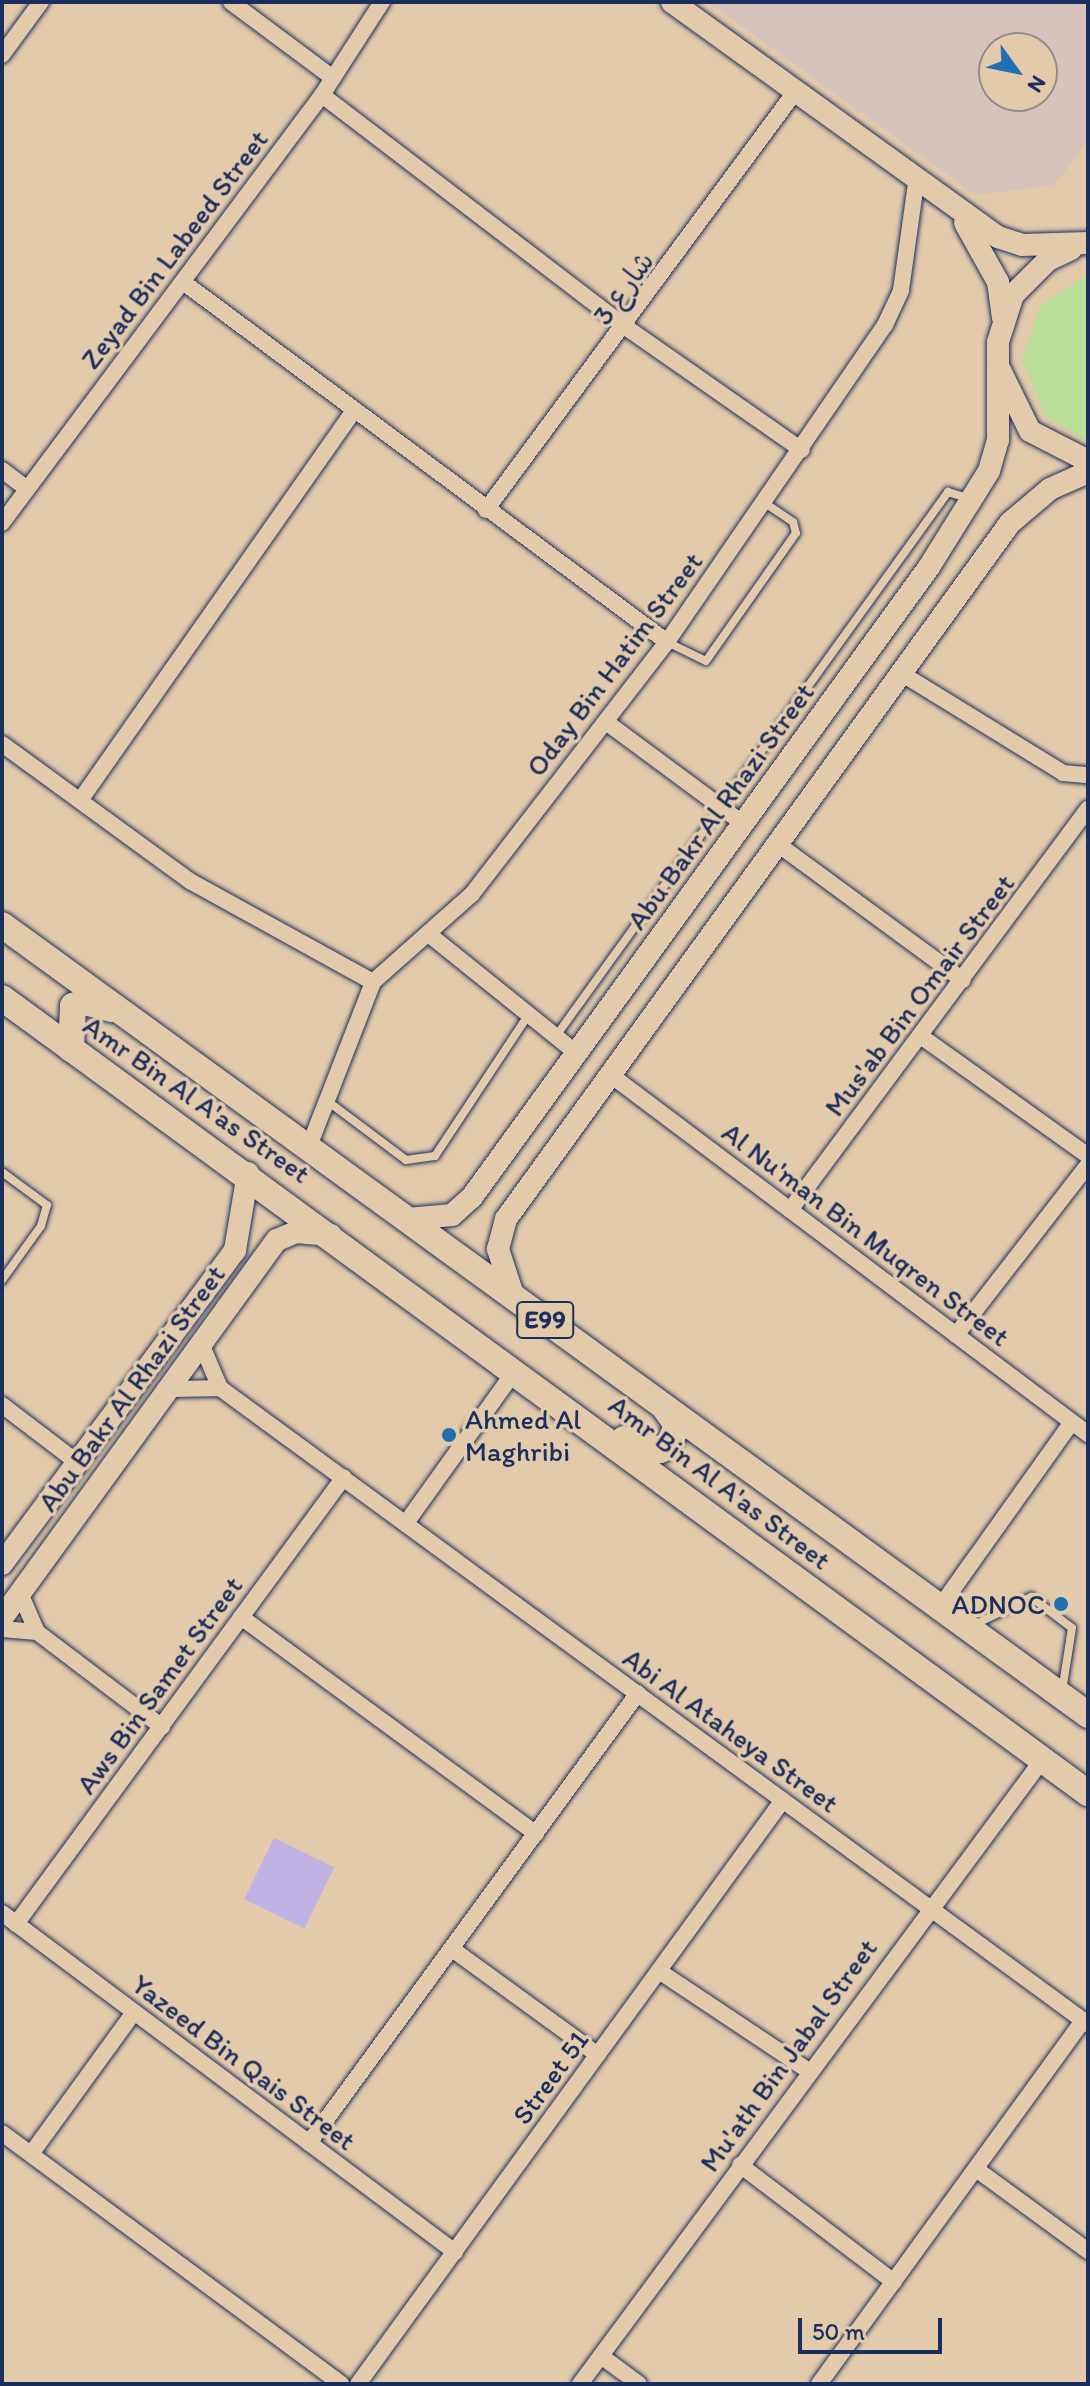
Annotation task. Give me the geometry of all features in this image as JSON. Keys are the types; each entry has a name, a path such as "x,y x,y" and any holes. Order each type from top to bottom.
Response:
{"main road":[{"name":"Amr Bin Al A'as Street","path":"2,925 1088,1715"},
{"name":"Amr Bin Al A'as Street","path":"2,998 595,1426 1088,1793"},
{"path":"71,1049 73,1006 84,1002 124,1012"},
{"path":"595,1426 660,1450 677,1425 660,1401"}],"street":[{"path":"2,55 41,2"},
{"path":"231,2 333,78"},
{"name":"Zeyad Bin Labeed Street","path":"2,523 322,95 382,2"},
{"path":"672,2 939,197 1022,245 1088,244"},
{"name":"شارع 3","path":"486,510 627,328 795,92"},
{"path":"322,95 627,328 802,450"},
{"name":"Oday Bin Hatim Street","path":"373,982 431,936 606,722 667,642 802,450 901,290 916,183"},
{"path":"939,197 982,243 1003,318"},
{"path":"1003,318 1028,276 1088,244"},
{"path":"183,282 353,412 667,642"},
{"name":"Abu Bakr Al Rhazi Street","path":"407,1219 452,1215 472,1197 744,824 973,499 998,440 998,366 1003,318"},
{"path":"998,366 1014,412 1030,431 1088,461"},
{"path":"81,799 353,412"},
{"path":"2,470 27,489"},
{"path":"514,1298 498,1249 506,1219 904,675 1010,523 1050,489 1088,472"},
{"path":"904,675 1063,773 1088,775"},
{"path":"606,722 744,824"},
{"path":"3,747 81,799 190,881 373,982 330,1103 308,1149"},
{"name":"Mus'ab Bin Omair Street","path":"790,1210 922,1037 1088,809"},
{"path":"779,845 963,980"},
{"path":"431,936 578,1054"},
{"path":"922,1037 1088,1156"},
{"name":"Al Nu'man Bin Muqren Street","path":"612,1076 1088,1434"},
{"path":"956,1335 1088,1165"},
{"name":"Abu Bakr Al Rhazi Street","path":"2,1564 235,1250 248,1173"},
{"name":"Abu Bakr Al Rhazi Street","path":"2,1618 165,1389 277,1240 296,1232 332,1235"},
{"path":"165,1389 220,1388 200,1341"},
{"path":"406,1523 515,1371"},
{"name":"Abi Al Ataheya Street","path":"220,1388 1086,2022"},
{"path":"2,1405 78,1463"},
{"path":"940,1607 1072,1422"},
{"name":"Aws Bin Samet Street","path":"9,1919 162,1727 344,1477"},
{"path":"20,1593 37,1632 162,1727"},
{"path":"241,1617 536,1834"},
{"path":"2,1629 37,1632"},
{"path":"309,2143 638,1693"},
{"name":"Mu'ath Bin Jabal Street","path":"580,2384 929,1907 1043,1759"},
{"name":"Street 51","path":"358,2384 783,1800"},
{"name":"Yazeed Bin Qais Street","path":"9,1919 455,2252"},
{"path":"452,1949 598,2055"},
{"path":"659,1971 809,2071"},
{"path":"31,2154 134,2012"},
{"path":"819,2384 1086,2022"},
{"path":"2,2133 341,2384"},
{"path":"740,2165 894,2282"},
{"path":"976,2169 1088,2251"},
{"path":"601,2356 639,2384"}],"lane":[{"path":"556,1036 948,492 973,499"},
{"path":"667,642 706,661 796,533 793,522 765,503"},
{"path":"330,1103 406,1160 435,1156 529,1014"},
{"path":"2,1172 47,1205 41,1226 2,1280"},
{"path":"968,1627 1031,1597 1062,1620 1072,1628 1061,1696"}],"shaded area":[{"path":"708,2 1088,2 1088,141 1054,185 975,195"}],"green space":[{"path":"1088,274 1088,441 1045,416 1022,359 1041,305"}],"building":[{"path":"274,1838 334,1867 304,1928 244,1899"}],"place":[{"name":"Ahmed Al Maghribi","path":"449,1435"},
{"name":"ADNOC","path":"1061,1604"}]}
